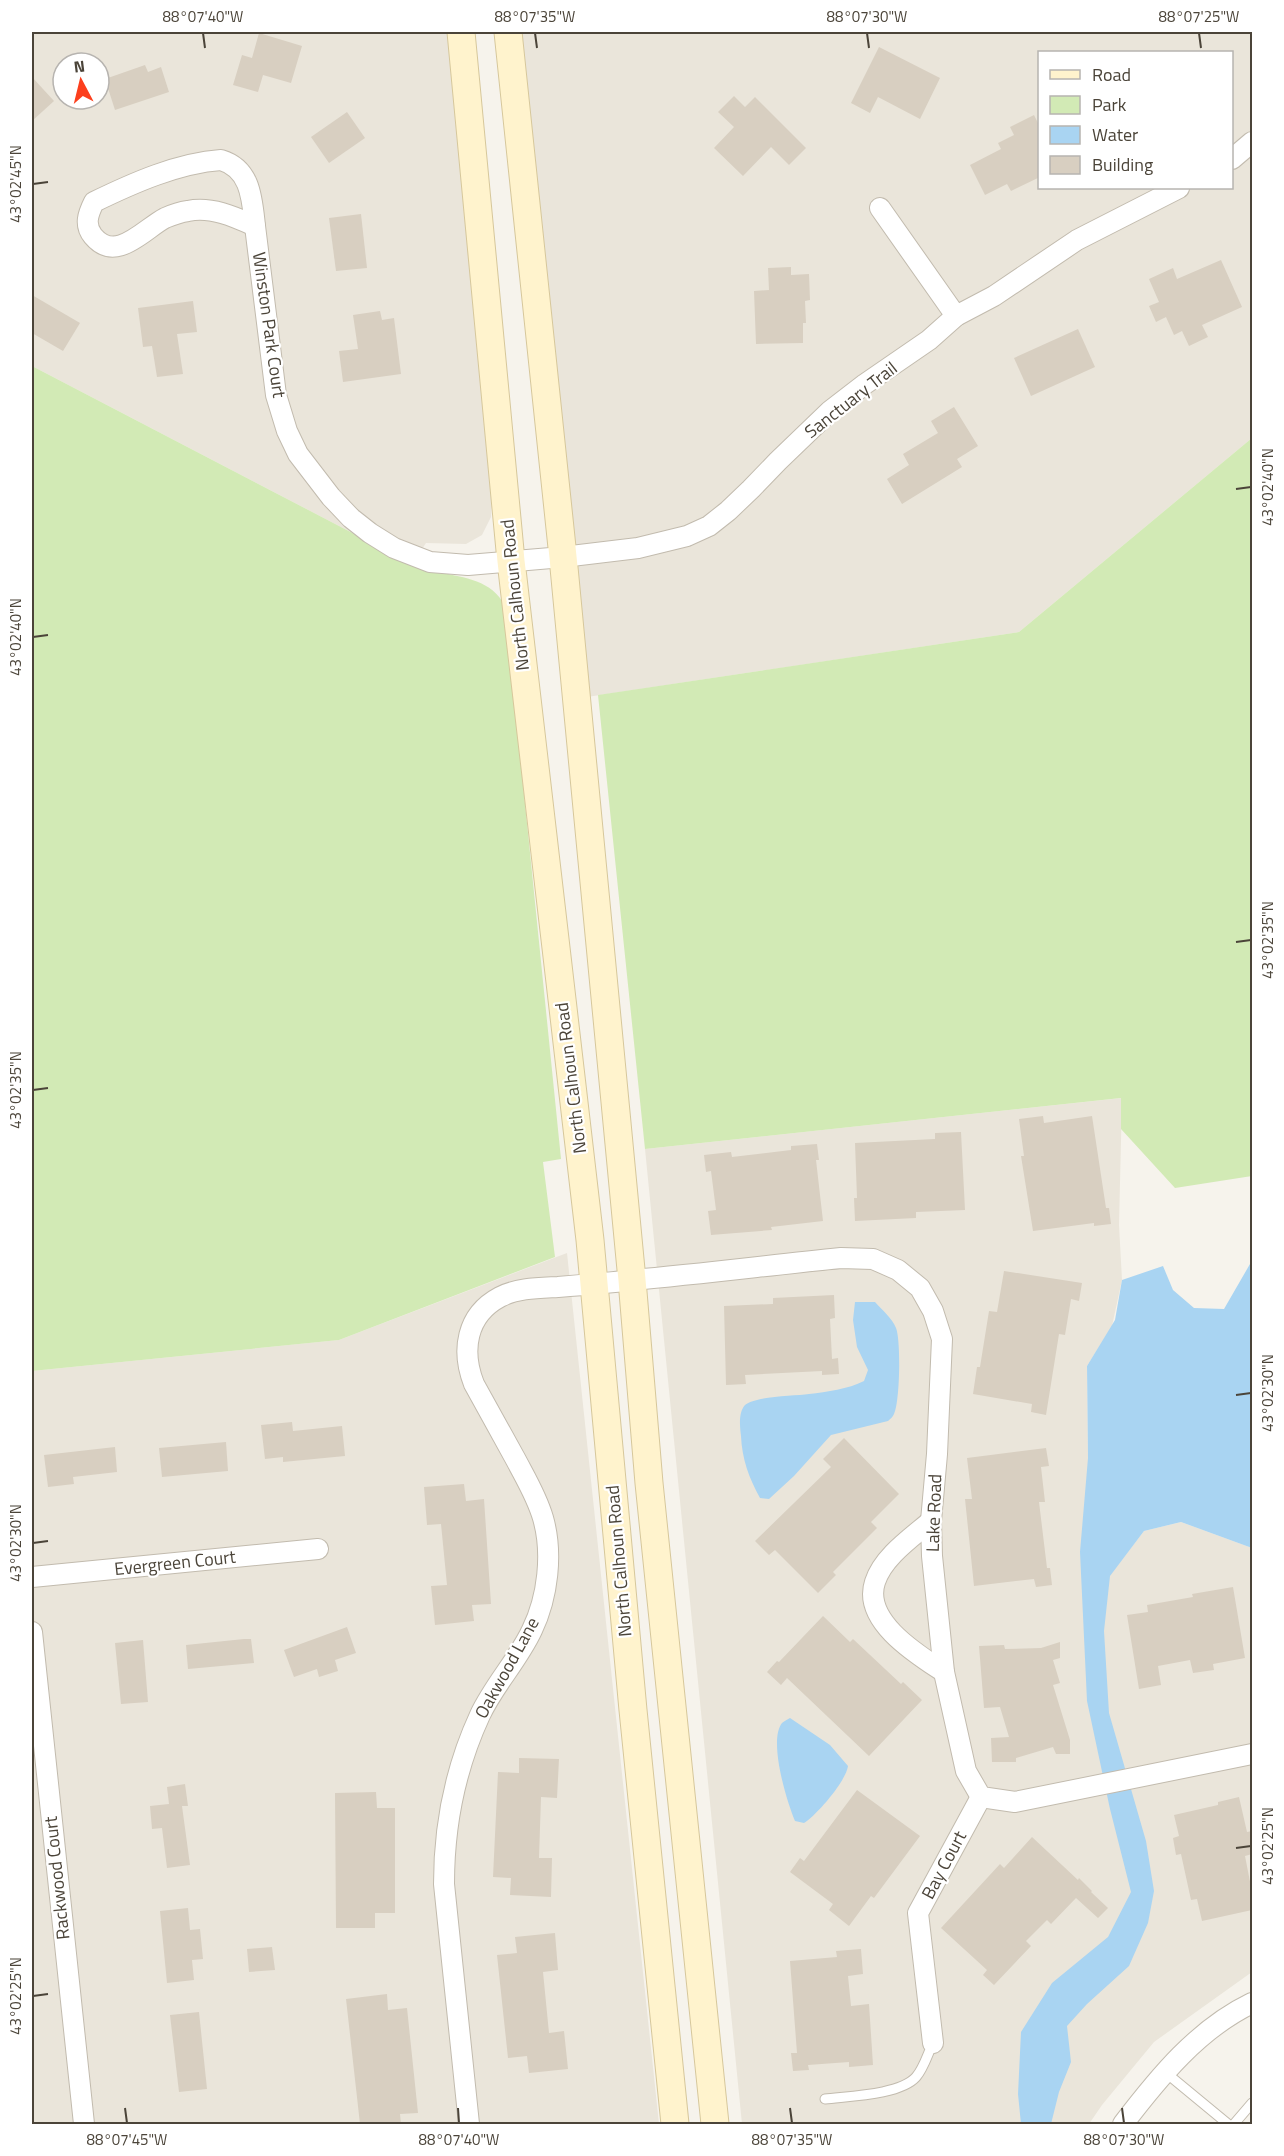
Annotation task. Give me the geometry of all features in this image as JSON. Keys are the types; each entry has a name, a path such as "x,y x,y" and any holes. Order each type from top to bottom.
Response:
{"main road":[{"name":"North Calhoun Road","path":"461,32 511,561 590,1240 633,1710 675,2124"},
{"name":"North Calhoun Road","path":"508,32 563,557 649,1483 715,2124"},
{"path":"633,1710 673,1705"}],"street":[{"path":"1233,158 1252,142"},
{"name":"Winston Park Court","path":"255,226 228,214 208,210 189,210 166,218 126,244 111,247 98,242 89,231 87,216 94,202 112,193 190,165 221,160 233,164 246,177 252,197 276,395 287,430 298,454 311,474 351,518 394,548 430,562 446,564 468,565 511,561"},
{"name":"Sanctuary Trail","path":"511,561 563,557 664,543 709,526 728,512 830,411 929,340 956,316 994,296 1077,240 1177,189"},
{"path":"880,208 956,316"},
{"name":"Lake Road","path":"593,1283 632,1281 842,1258 873,1259 898,1270 920,1288 933,1311 942,1339 937,1454 930,1521 944,1672 966,1771 981,1797"},
{"name":"Oakwood Lane","path":"469,2124 444,1884 447,1822 453,1788 479,1716 533,1629 542,1602 549,1554 544,1520 536,1496 469,1372 467,1342 471,1328 480,1313 502,1296 526,1289 593,1283"},
{"path":"930,1521 892,1556 883,1568 874,1583 873,1598 880,1617 892,1635 944,1672"},
{"name":"Evergreen Court","path":"32,1577 318,1549"},
{"name":"Rackwood Court","path":"32,1632 84,2124"},
{"path":"981,1797 1015,1802 1252,1754"},
{"name":"Bay Court","path":"933,2043 918,1913 981,1797"},
{"path":"1123,2124 1165,2072 1188,2048 1219,2023 1252,2003"}],"lane":[{"path":"825,2099 891,2090 911,2081 917,2076 933,2043"},
{"path":"1165,2072 1228,2124"},
{"path":"1234,2124 1252,2103"}],"shaded area":[{"path":"32,32 447,32 492,494 491,517 482,535 466,544 426,543 412,564 32,366"},
{"path":"519,32 1252,32 1252,438 1019,632 587,697"},
{"path":"1122,1098 1119,1225 1122,1280 1112,1326 1087,1366 1088,1458 1110,1575 1144,1531 1181,1522 1252,1548 1252,1972 1154,2042 1089,2124 742,2124 645,1149"},
{"path":"567,1253 659,2124 32,2124 32,1371 339,1340"}],"green space":[{"path":"32,366 412,564 485,585 499,597 505,606 561,1159 543,1162 555,1257 339,1340 32,1371"},
{"path":"1252,438 1252,1176 1175,1188 1121,1129 1121,1098 645,1149 598,695 1019,632"}],"water":[{"path":"1252,1262 1252,1548 1181,1522 1144,1531 1110,1576 1104,1631 1109,1713 1146,1841 1154,1891 1148,1923 1129,1966 1087,2004 1067,2026 1071,2062 1059,2092 1051,2124 1021,2124 1018,2094 1021,2032 1052,1983 1108,1937 1131,1892 1110,1809 1087,1701 1080,1552 1088,1458 1087,1366 1115,1320 1122,1280 1163,1266 1173,1290 1194,1308 1224,1309"},
{"path":"855,1302 875,1302 896,1328 899,1345 899,1371 898,1397 894,1415 888,1421 831,1435 794,1476 769,1499 760,1498 749,1476 743,1453 740,1416 743,1408 757,1400 830,1391 864,1381 868,1370 857,1347 853,1320"},
{"path":"790,1718 830,1745 848,1766 842,1780 830,1797 804,1823 795,1821 780,1772 778,1757 778,1732 782,1723"}],"building":[{"path":"259,33 302,46 291,83 263,75 258,92 233,85 242,55 252,58"},
{"path":"879,47 940,78 920,119 878,97 870,113 851,103"},
{"path":"145,65 148,72 161,67 169,92 115,110 111,98 111,77"},
{"path":"32,77 51,98 51,104 32,121"},
{"path":"734,96 745,107 755,97 806,148 789,165 771,147 743,176 714,148 734,127 718,112"},
{"path":"347,112 365,138 329,163 311,137"},
{"path":"1034,115 1038,123 1038,178 1011,191 1007,184 985,195 970,165 1001,149 998,143 1014,135 1010,127"},
{"path":"361,214 367,268 336,271 329,218"},
{"path":"1221,260 1242,307 1202,325 1208,337 1189,346 1182,331 1174,335 1166,317 1156,322 1149,306 1159,302 1149,279 1173,268 1177,279"},
{"path":"791,267 791,275 809,274 810,300 805,301 806,323 803,323 803,343 756,344 754,291 769,290 768,268"},
{"path":"32,295 80,323 63,351 32,333"},
{"path":"193,301 197,332 177,334 183,374 157,377 152,346 143,347 138,308"},
{"path":"380,311 382,320 394,318 401,374 343,382 339,351 358,349 353,315"},
{"path":"1078,329 1095,367 1031,396 1014,358"},
{"path":"954,407 978,446 957,459 962,467 902,504 887,479 909,465 903,454 938,433 931,421"},
{"path":"1043,1116 1044,1123 1092,1116 1106,1208 1109,1208 1111,1224 1094,1226 1094,1223 1033,1231 1021,1156 1024,1156 1019,1119"},
{"path":"961,1132 965,1210 916,1212 916,1218 855,1221 854,1198 857,1198 855,1143 935,1139 935,1133"},
{"path":"817,1144 819,1160 816,1160 823,1221 771,1227 772,1230 711,1235 708,1211 716,1210 711,1171 706,1172 704,1155 731,1152 732,1157 791,1150 791,1146"},
{"path":"1004,1271 1082,1283 1079,1301 1071,1299 1065,1335 1059,1334 1046,1415 1031,1412 1032,1404 973,1394 989,1311 997,1312"},
{"path":"834,1295 835,1318 830,1319 832,1359 838,1358 839,1374 822,1375 822,1371 745,1375 746,1384 726,1385 724,1306 773,1304 773,1298"},
{"path":"292,1422 293,1431 342,1426 345,1456 283,1462 283,1457 265,1459 261,1425"},
{"path":"844,1438 899,1494 871,1522 877,1528 833,1572 836,1575 818,1593 775,1550 769,1555 755,1541 831,1467 823,1459"},
{"path":"226,1442 228,1471 162,1477 159,1448"},
{"path":"115,1447 117,1472 73,1477 74,1484 48,1487 44,1455"},
{"path":"1046,1448 1049,1466 1041,1467 1045,1502 1039,1502 1047,1568 1050,1568 1052,1585 1036,1587 1034,1579 974,1586 965,1499 972,1499 967,1458"},
{"path":"464,1484 466,1501 484,1499 491,1604 472,1605 474,1621 435,1625 431,1586 447,1585 441,1524 427,1525 424,1487"},
{"path":"1233,1587 1245,1658 1213,1664 1214,1670 1193,1673 1190,1660 1158,1666 1161,1685 1139,1689 1127,1615 1148,1612 1147,1605"},
{"path":"823,1616 850,1642 853,1639 901,1684 903,1682 922,1700 869,1756 787,1678 781,1685 767,1672"},
{"path":"347,1627 356,1653 335,1660 338,1671 319,1677 317,1669 294,1677 284,1650"},
{"path":"251,1639 254,1663 188,1669 186,1645"},
{"path":"143,1640 148,1702 121,1704 115,1643"},
{"path":"1060,1642 1060,1658 1053,1660 1060,1683 1053,1685 1070,1740 1070,1754 1056,1754 1053,1747 1016,1758 1016,1762 992,1762 991,1738 1009,1737 1000,1707 984,1708 979,1646 1004,1645 1005,1649 1041,1648"},
{"path":"519,1758 559,1759 557,1798 541,1797 539,1858 552,1858 551,1897 510,1895 511,1878 493,1877 498,1772 519,1773"},
{"path":"185,1784 188,1806 182,1806 190,1865 167,1868 162,1828 152,1829 150,1806 169,1804 167,1787"},
{"path":"857,1790 920,1836 874,1898 871,1896 849,1926 829,1910 833,1904 790,1872 800,1858 804,1861"},
{"path":"376,1792 377,1808 395,1808 395,1913 375,1913 375,1928 336,1928 335,1793"},
{"path":"1239,1797 1247,1832 1252,1831 1252,1854 1245,1856 1252,1892 1252,1910 1202,1921 1197,1899 1191,1900 1181,1854 1176,1855 1173,1838 1179,1836 1174,1815 1218,1805 1218,1802"},
{"path":"1032,1837 1078,1880 1079,1878 1108,1908 1098,1918 1076,1898 1051,1924 1047,1920 1026,1941 1031,1946 994,1985 983,1975 987,1970 941,1928 1000,1864 1004,1868"},
{"path":"188,1908 190,1930 200,1929 203,1959 192,1960 194,1980 167,1983 160,1911"},
{"path":"555,1933 558,1970 543,1972 549,2033 564,2031 568,2069 529,2073 527,2056 508,2058 497,1955 517,1953 515,1937"},
{"path":"272,1947 275,1970 249,1972 247,1949"},
{"path":"861,1949 863,1974 848,1976 851,2006 869,2004 873,2065 849,2067 849,2062 808,2065 809,2070 793,2071 791,2053 797,2053 790,1961 837,1957 836,1951"},
{"path":"387,1994 388,2010 407,2008 418,2113 400,2114 401,2124 360,2124 346,1999"},
{"path":"199,2012 207,2089 179,2092 170,2015"}]}
